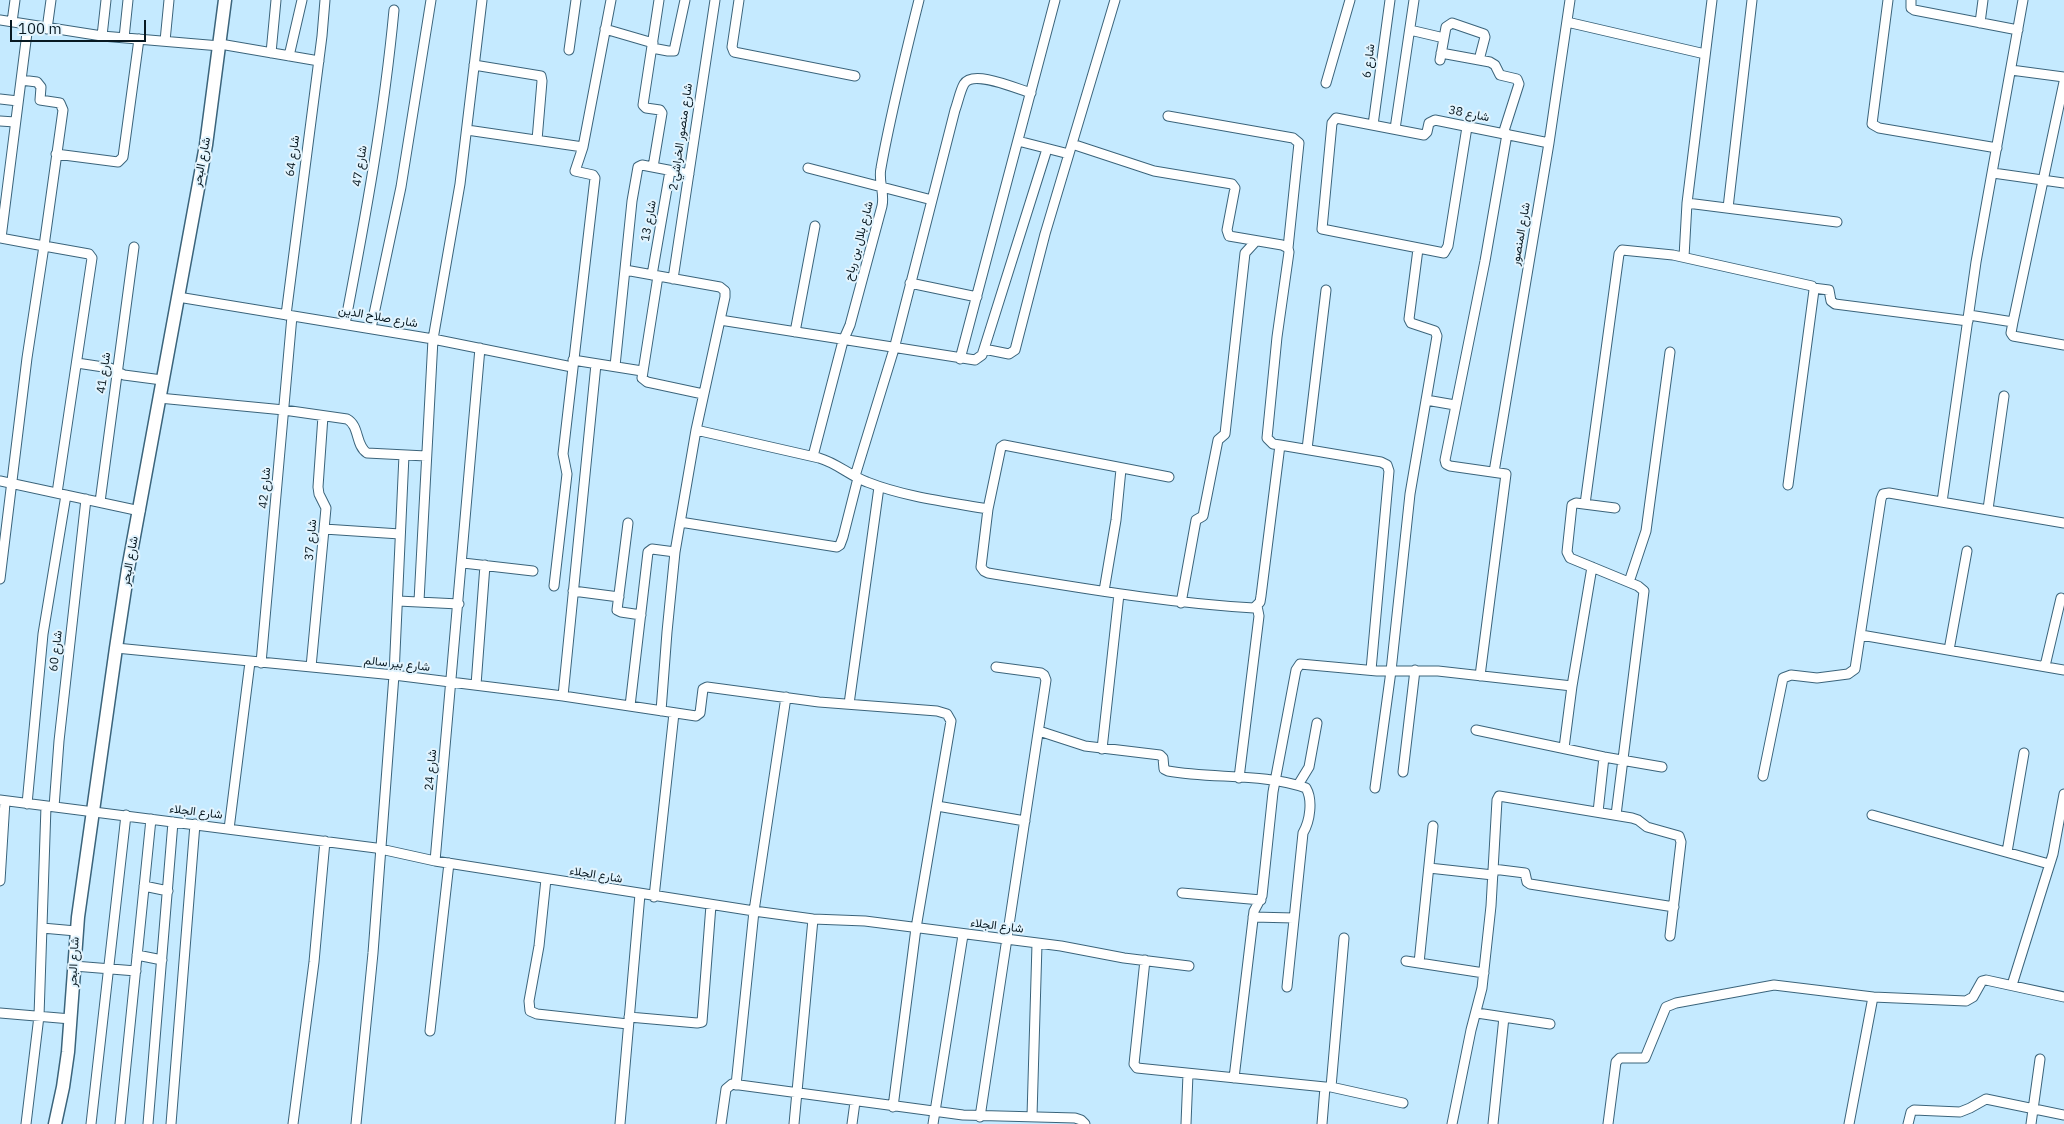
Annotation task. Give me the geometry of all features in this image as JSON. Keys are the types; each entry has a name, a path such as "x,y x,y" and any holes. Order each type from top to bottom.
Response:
{"street":[{"path":"12,22 15,0"},
{"path":"47,28 51,0"},
{"path":"102,36 106,0"},
{"path":"124,38 128,0"},
{"path":"165,42 169,0"},
{"name":"شارع البحر","path":"55,1124 63,1087 71,1019 76,931 116,648 162,380 206,145 220,45 224,0"},
{"path":"270,53 276,0"},
{"path":"289,56 302,0"},
{"name":"شارع 64","path":"289,315 325,0"},
{"path":"372,328 401,187 431,0"},
{"path":"419,602 433,339 460,184 482,0"},
{"path":"569,50 576,0"},
{"path":"554,586 567,474 563,458 595,178 593,175 575,171 583,147 611,0"},
{"path":"653,167 662,114 660,110 646,108 643,104 659,0"},
{"path":"605,29 668,51 674,50 685,0"},
{"name":"شارع منصور الخراشي 2","path":"673,279 715,0"},
{"path":"739,0 732,47 734,52 855,76"},
{"name":"شارع بلال بن رباح","path":"813,456 843,340 850,325 882,206 880,169 904,58 919,0"},
{"path":"960,360 1055,0"},
{"path":"984,349 1010,354 1015,350 1030,288 1115,0"},
{"path":"1326,83 1350,0"},
{"name":"شارع 6","path":"1373,125 1390,0"},
{"path":"1395,129 1414,0"},
{"name":"شارع المنصور","path":"1494,472 1549,143 1570,0"},
{"path":"1684,257 1687,203 1712,0"},
{"path":"1728,208 1752,0"},
{"path":"1888,0 1872,124 1879,128 1997,148"},
{"path":"1911,0 1911,8 1914,10 2018,30"},
{"path":"1980,23 1983,0"},
{"path":"1942,502 1968,318 2023,0"},
{"name":"شارع 47","path":"345,324 363,232 389,59 394,10"},
{"path":"0,20 102,36 220,45 319,61"},
{"path":"1567,22 1704,54"},
{"path":"1479,60 1485,37 1482,32 1452,23 1446,27 1440,57 1493,63 1500,74 1514,77 1519,81 1505,134 1484,270 1445,460 1446,464 1450,466 1506,474 1480,676"},
{"path":"28,25 0,238 89,254 92,258 43,634 28,804"},
{"path":"1410,30 1444,38"},
{"path":"56,154 118,162 123,157 139,39"},
{"path":"474,65 541,76 537,140"},
{"path":"2011,70 2064,77"},
{"path":"680,522 837,547 840,545 856,477 894,349 955,110 964,83 971,78 984,78 1031,93"},
{"path":"0,579 27,358 63,110 61,104 40,99 41,86 39,83 21,80"},
{"path":"2064,82 2011,332 2013,336 2064,345"},
{"path":"0,99 18,101"},
{"path":"1168,116 1293,138 1299,143 1288,248 1290,252 1267,438 1273,444 1381,462 1388,468 1371,670"},
{"name":"شارع 38","path":"1418,249 1322,229 1334,119 1338,118 1425,134 1429,123 1433,120 1549,143"},
{"path":"0,121 16,122"},
{"path":"1375,788 1391,671 1410,494 1437,336 1434,330 1410,322 1418,249 1442,253 1447,249 1468,127"},
{"path":"467,130 583,147"},
{"path":"1018,141 1069,154"},
{"path":"1072,144 1154,171 1232,184 1235,188 1227,234 1234,238 1282,245 1288,248"},
{"path":"720,320 960,360 975,360 982,355 1047,149"},
{"path":"615,366 637,169 640,165 689,174"},
{"path":"808,168 932,200"},
{"name":"شارع 13","path":"642,371 670,171"},
{"path":"1993,173 2064,182"},
{"path":"1687,203 1838,222"},
{"path":"795,332 815,226"},
{"path":"1181,603 1196,520 1203,516 1218,440 1225,434 1245,253 1256,241"},
{"name":"شارع 41","path":"100,502 134,247"},
{"path":"1585,504 1619,252 1624,250 1684,257 1774,279 1806,284 1813,288 1829,290 1831,302 1835,304 2012,322"},
{"path":"625,270 723,289 726,293 703,394 675,552 662,711"},
{"path":"910,283 977,297"},
{"path":"1788,485 1813,288"},
{"path":"1307,449 1326,290"},
{"name":"شارع صلاح الدين","path":"178,297 372,328 573,364 596,364 642,371"},
{"name":"شارع 42","path":"261,663 272,534 276,510 289,315"},
{"name":"شارع 24","path":"435,861 463,563 480,348"},
{"path":"1629,582 1646,530 1670,352"},
{"path":"77,363 110,368 124,375 162,380"},
{"path":"563,696 596,364"},
{"path":"642,371 642,378 647,382 703,394"},
{"path":"1988,509 2004,396"},
{"path":"159,398 284,410 344,418 352,422 364,451 426,456"},
{"path":"1426,400 1455,405"},
{"name":"شارع 37","path":"311,667 326,508 319,494 318,487 323,416"},
{"path":"696,430 813,456 832,462 856,477 879,487 924,498 988,509"},
{"path":"1169,476 1121,469 1004,445 988,509 982,555 984,571 1181,603 1254,608 1258,606"},
{"path":"1239,778 1260,616 1258,606 1261,596 1280,445"},
{"path":"356,1124 381,849 394,675 404,455"},
{"path":"1104,591 1116,520 1121,469"},
{"path":"0,481 140,511"},
{"path":"849,704 879,487"},
{"path":"1762,776 1783,678 1790,675 1817,678 1852,673 1855,669 1882,496 1889,493 2064,523"},
{"name":"شارع 60","path":"26,1124 39,1016 42,928 50,806 86,499"},
{"path":"1615,508 1576,503 1571,506 1567,554 1570,558 1641,587 1644,591 1616,815"},
{"path":"628,522 619,611 641,615"},
{"path":"324,530 400,534"},
{"path":"630,706 648,552 652,549 675,552"},
{"path":"1949,650 1967,551"},
{"path":"463,563 534,571"},
{"path":"476,685 485,565"},
{"path":"1564,748 1572,686 1592,567"},
{"path":"573,591 619,597"},
{"path":"1102,749 1119,594"},
{"path":"2045,666 2061,598"},
{"path":"398,601 459,604"},
{"path":"1861,634 2064,670"},
{"name":"شارع بير سالم","path":"116,648 394,675 563,696 696,716 699,715 703,689 707,687 786,697"},
{"path":"229,829 250,662"},
{"path":"1234,1078 1253,917 1255,908 1261,900 1275,781 1296,670 1300,664 1371,670 1415,670 1572,686"},
{"path":"980,1117 1046,680 1044,675 996,667"},
{"path":"1403,772 1415,670"},
{"path":"736,1084 754,911 786,697 937,712 947,714 951,721 916,928 892,1107"},
{"path":"654,897 674,713"},
{"path":"1298,785 1309,768 1317,723"},
{"path":"1476,730 1604,757 1662,767"},
{"path":"1039,731 1084,746 1160,755 1163,758 1164,769 1168,771 1275,781 1306,788 1310,794 1308,824 1303,832 1287,987"},
{"path":"2007,852 2024,753"},
{"path":"1598,812 1604,757"},
{"path":"2012,985 2049,864 2064,794"},
{"path":"1452,1124 1484,973 1497,800 1499,796 1638,820 1647,827 1681,838 1670,936"},
{"path":"0,881 3,801"},
{"name":"شارع الجلاء","path":"3,801 126,815 381,849 435,861 654,897 754,911 813,919 865,921 1189,966"},
{"path":"937,806 1025,821"},
{"path":"91,1124 107,969 126,815"},
{"path":"1872,815 2049,864"},
{"path":"120,1124 151,819"},
{"path":"148,1124 173,822"},
{"path":"171,1124 195,824"},
{"path":"1419,963 1433,826"},
{"path":"293,1124 314,962 326,841"},
{"path":"430,1031 449,863"},
{"path":"1429,868 1525,873 1527,882 1530,884 1674,907"},
{"path":"546,879 539,946 529,1001 530,1011 537,1014 697,1024 702,1022 711,905"},
{"path":"144,886 168,891"},
{"path":"1182,893 1261,900"},
{"path":"620,1124 640,894"},
{"path":"1253,917 1294,918"},
{"path":"794,1124 813,919"},
{"path":"42,928 76,931"},
{"path":"933,1124 963,935"},
{"path":"1322,1124 1328,1087 1344,938"},
{"path":"1032,1116 1038,944"},
{"path":"137,955 162,960"},
{"path":"1144,960 1134,1064 1140,1069 1328,1087 1403,1103"},
{"path":"1406,961 1484,973"},
{"path":"74,966 136,971"},
{"path":"1608,1124 1616,1062 1620,1058 1645,1058 1666,1007 1676,1003 1774,985 1873,997 1966,1001 1973,997 1982,981 2012,985 2064,997"},
{"path":"1849,1124 1873,997"},
{"path":"0,1013 71,1019"},
{"path":"1477,1013 1550,1024"},
{"path":"1493,1124 1504,1016"},
{"path":"2032,1124 2040,1059"},
{"path":"1186,1124 1188,1074"},
{"path":"721,1124 726,1089 728,1086 736,1084 934,1112 963,1120 980,1117 1032,1116 1052,1121 1075,1118 1085,1124"},
{"path":"1908,1124 1910,1112 1914,1110 1960,1112 1986,1099 2064,1115"},
{"path":"852,1124 855,1102"}]}
